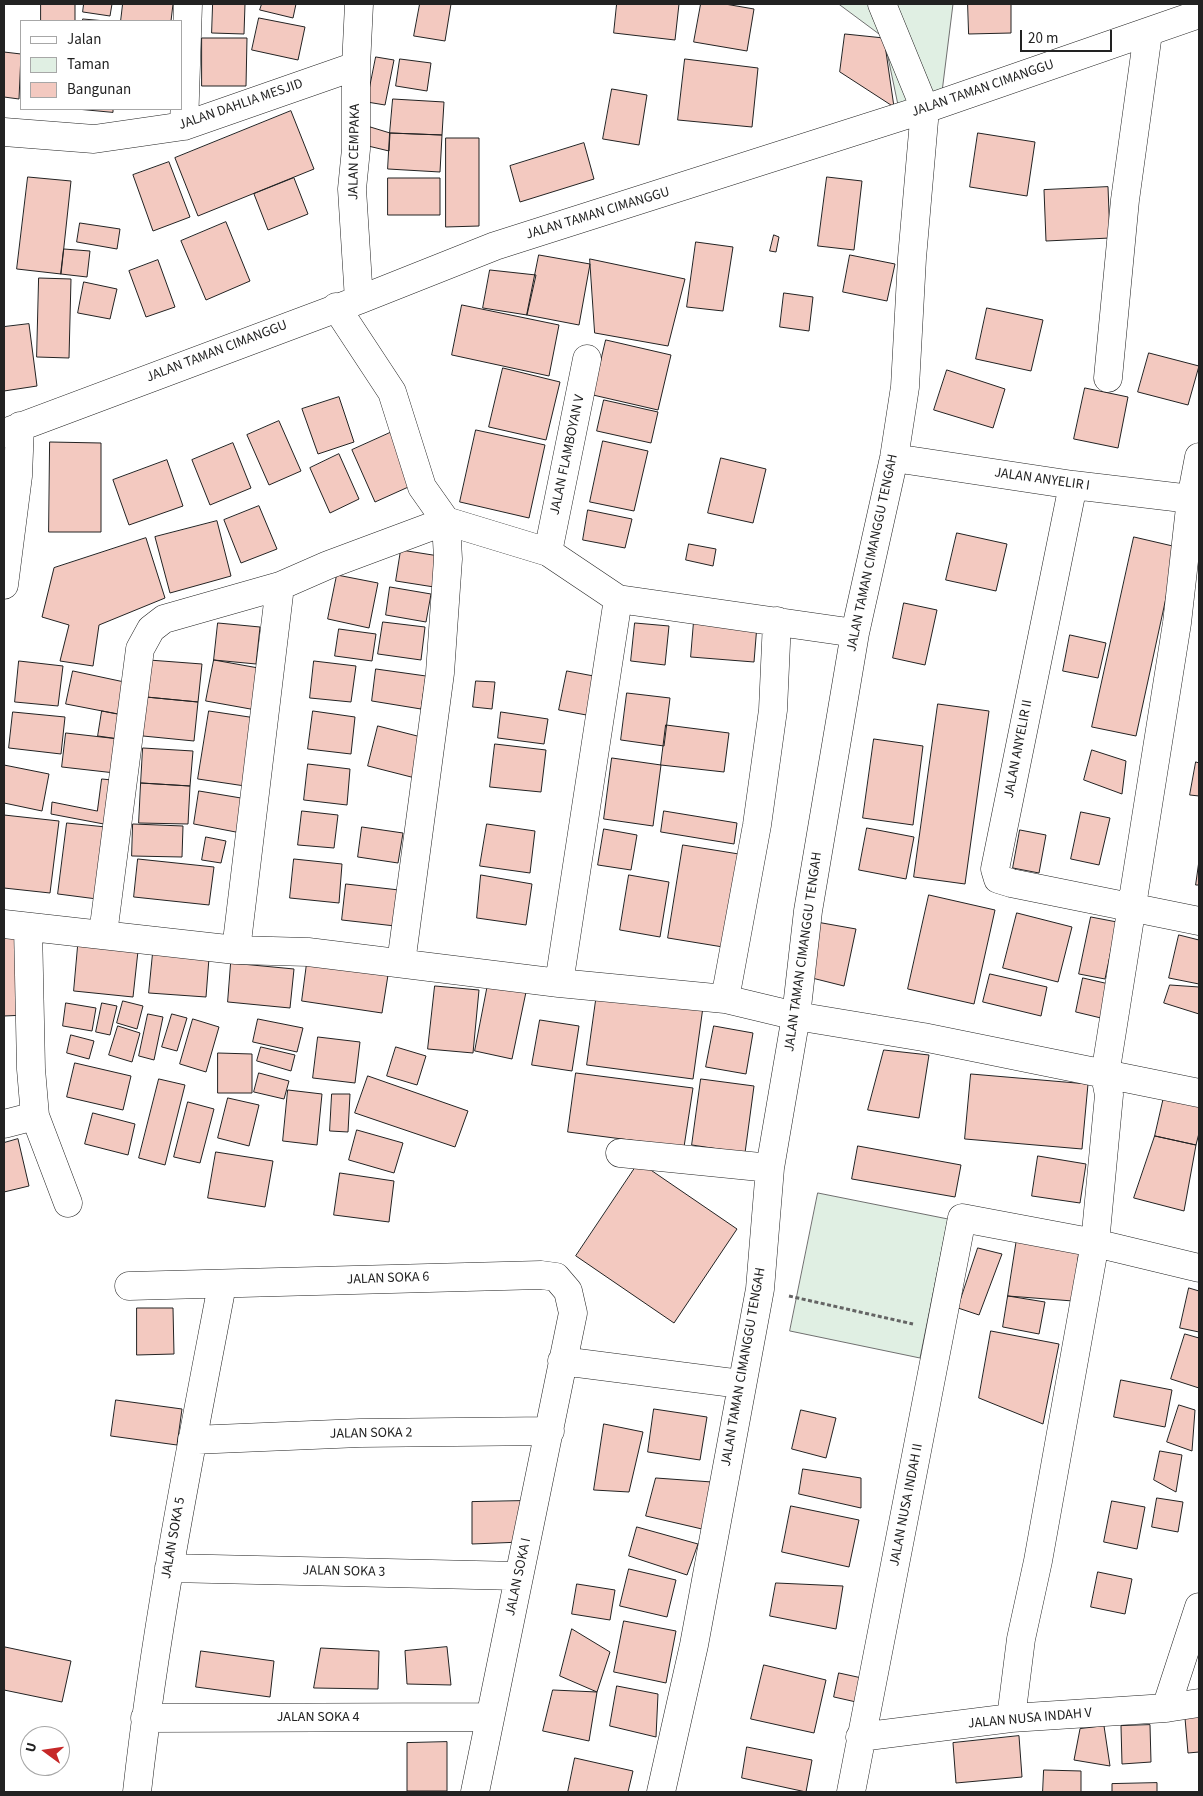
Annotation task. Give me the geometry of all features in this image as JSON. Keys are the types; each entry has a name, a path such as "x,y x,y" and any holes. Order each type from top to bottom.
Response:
{"street":[{"path":"184,126 188,4"},
{"name":"JALAN CEMPAKA","path":"347,304 352,189 356,149 356,66 359,4"},
{"path":"882,4 925,109"},
{"name":"JALAN TAMAN CIMANGGU","path":"12,430 347,304 495,246 925,109 1199,14"},
{"path":"1108,378 1125,200 1148,32"},
{"name":"JALAN DAHLIA MESJID","path":"4,132 94,139 184,126 356,66"},
{"name":"JALAN TAMAN CIMANGGU TENGAH","path":"661,1792 694,1645 760,1289 770,1168 796,1016 808,911 855,632 894,458 905,387 925,109"},
{"path":"347,304 392,392 422,487 446,521 448,559 440,673 400,963"},
{"name":"JALAN FLAMBOYAN V","path":"548,552 587,359"},
{"path":"4,586 18,476 12,430"},
{"path":"1012,1718 1021,1639 1038,1561 1095,1243 1109,1095 1105,1075 1177,623 1191,499 1199,457"},
{"name":"JALAN ANYELIR I","path":"894,458 1073,485 1191,499"},
{"name":"JALAN ANYELIR II","path":"1073,485 995,869 998,879 1011,883 1132,907"},
{"path":"103,934 140,649 151,629 164,619 280,586 328,565 446,521 548,552 618,599 855,632"},
{"path":"236,950 280,586"},
{"path":"559,983 618,599"},
{"path":"725,999 757,826 773,710 777,621"},
{"path":"1132,907 1199,922"},
{"path":"68,1203 35,1116 16,926 236,950 308,952 559,983 725,999 796,1016 923,1037 1199,1093"},
{"path":"4,1124 35,1116"},
{"path":"620,1153 770,1168"},
{"name":"JALAN NUSA INDAH II","path":"851,1792 860,1737 942,1330 962,1218 1095,1243"},
{"path":"1095,1243 1199,1268"},
{"name":"JALAN SOKA 6","path":"130,1286 222,1285 513,1275 556,1277 568,1291 573,1313 562,1361"},
{"name":"JALAN SOKA 5","path":"137,1792 146,1718 169,1568 222,1285"},
{"path":"562,1361 741,1384"},
{"name":"JALAN SOKA I","path":"475,1792 550,1431 562,1361"},
{"name":"JALAN SOKA 2","path":"192,1440 360,1433 550,1431"},
{"name":"JALAN SOKA 3","path":"169,1568 519,1576"},
{"path":"1166,1708 1198,1605"},
{"name":"JALAN NUSA INDAH V","path":"860,1737 1012,1718 1166,1708 1199,1703"},
{"name":"JALAN SOKA 4","path":"146,1718 490,1718"}],"path":[{"path":"760,1289 942,1330"}],"green space":[{"path":"839,4 953,4 942,92 898,105 884,38"},
{"path":"818,1193 948,1219 920,1358 790,1331"}],"building":[{"path":"41,4 75,4 75,20 41,20"},
{"path":"84,4 112,4 110,16 83,12"},
{"path":"123,4 173,4 171,20 121,20"},
{"path":"213,4 245,4 244,34 212,33"},
{"path":"262,4 296,4 293,18 260,10"},
{"path":"420,4 451,4 445,41 414,36"},
{"path":"617,4 679,4 675,40 614,33"},
{"path":"701,4 725,4 754,9 747,51 694,42"},
{"path":"968,4 1011,4 1011,33 969,34"},
{"path":"259,18 305,27 298,60 252,50"},
{"path":"845,34 884,38 894,107 840,72"},
{"path":"202,38 247,38 246,86 202,86"},
{"path":"4,52 20,54 19,99 4,97"},
{"path":"376,57 394,60 385,105 367,102"},
{"path":"400,59 431,63 427,91 396,86"},
{"path":"685,59 758,68 752,127 678,120"},
{"path":"612,89 647,95 639,145 603,139"},
{"path":"393,99 444,102 442,135 390,133"},
{"path":"89,110 113,110 113,112"},
{"path":"291,111 314,169 198,216 175,158"},
{"path":"367,126 390,133 389,151 364,145"},
{"path":"390,133 442,135 440,172 388,169"},
{"path":"978,133 1035,142 1027,196 970,187"},
{"path":"446,138 479,138 479,226 446,227"},
{"path":"584,143 594,179 520,202 510,166"},
{"path":"169,162 190,217 153,231 133,175"},
{"path":"28,177 71,181 61,274 17,269"},
{"path":"827,177 862,181 854,250 818,246"},
{"path":"294,178 308,214 268,230 254,194"},
{"path":"388,178 440,178 440,215 388,215"},
{"path":"1108,187 1110,238 1046,241 1044,190"},
{"path":"226,222 250,281 206,300 181,241"},
{"path":"80,223 120,229 117,249 77,242"},
{"path":"774,235 779,237 776,252 770,251"},
{"path":"696,242 733,247 723,311 687,307"},
{"path":"64,249 90,251 87,277 61,274"},
{"path":"539,255 590,264 579,325 527,315"},
{"path":"850,255 895,264 887,301 843,292"},
{"path":"590,259 685,279 668,346 595,333"},
{"path":"158,260 175,307 146,317 129,271"},
{"path":"490,270 536,275 527,315 483,308"},
{"path":"39,278 71,279 69,358 37,357"},
{"path":"84,282 117,289 110,319 78,313"},
{"path":"784,293 813,297 809,331 780,327"},
{"path":"462,305 559,325 549,376 452,355"},
{"path":"987,308 1043,320 1031,371 976,359"},
{"path":"29,324 37,386 4,391 4,327"},
{"path":"606,340 671,355 658,410 593,395"},
{"path":"1149,353 1199,366 1188,405 1138,392"},
{"path":"503,368 560,382 546,440 489,427"},
{"path":"947,370 1005,389 993,428 934,410"},
{"path":"1085,388 1128,397 1118,448 1074,439"},
{"path":"339,397 354,442 318,454 302,409"},
{"path":"604,400 658,412 651,443 597,431"},
{"path":"279,421 301,471 269,485 247,435"},
{"path":"476,430 545,445 529,518 460,502"},
{"path":"392,432 415,484 375,502 352,450"},
{"path":"603,441 648,451 634,511 590,502"},
{"path":"50,442 101,443 101,532 49,532"},
{"path":"233,443 251,488 210,505 192,460"},
{"path":"339,454 359,499 330,513 310,468"},
{"path":"721,458 766,469 753,523 708,513"},
{"path":"167,460 183,506 129,525 113,480"},
{"path":"259,506 277,549 241,563 224,520"},
{"path":"588,510 632,519 625,548 583,540"},
{"path":"217,521 231,576 170,593 155,537"},
{"path":"957,533 1007,544 996,591 946,580"},
{"path":"1134,537 1177,547 1136,736 1092,727"},
{"path":"146,538 165,598 99,625 93,666 60,661 69,625 42,617 54,568"},
{"path":"689,544 716,549 713,566 686,560"},
{"path":"401,550 439,556 434,587 396,581"},
{"path":"337,575 378,583 369,628 328,619"},
{"path":"390,587 431,594 426,622 386,615"},
{"path":"904,603 937,610 925,665 893,658"},
{"path":"694,621 757,625 754,662 691,657"},
{"path":"383,622 425,627 421,660 378,654"},
{"path":"218,623 260,627 256,664 214,660"},
{"path":"635,623 669,626 665,665 631,661"},
{"path":"339,629 376,634 372,661 335,656"},
{"path":"1070,635 1106,643 1098,678 1063,671"},
{"path":"149,660 202,664 198,702 146,697"},
{"path":"214,660 264,669 256,710 206,701"},
{"path":"19,661 63,666 58,706 15,702"},
{"path":"314,661 356,666 351,702 310,698"},
{"path":"376,669 426,676 421,709 372,701"},
{"path":"73,671 129,683 123,715 66,704"},
{"path":"567,671 599,677 592,716 559,710"},
{"path":"476,681 495,682 492,709 473,707"},
{"path":"627,693 670,698 664,746 621,740"},
{"path":"146,697 198,702 194,741 143,736"},
{"path":"938,704 989,711 965,884 914,877"},
{"path":"102,711 123,715 119,739 98,736"},
{"path":"209,711 256,718 245,786 198,779"},
{"path":"313,711 355,717 351,754 308,749"},
{"path":"13,712 65,717 61,754 9,748"},
{"path":"501,712 548,719 544,744 498,738"},
{"path":"666,725 729,733 724,772 661,765"},
{"path":"378,726 429,739 419,779 368,766"},
{"path":"66,733 119,739 115,773 62,767"},
{"path":"874,739 923,746 913,825 863,818"},
{"path":"495,744 546,750 541,792 490,787"},
{"path":"143,748 193,751 190,786 141,783"},
{"path":"1092,750 1126,761 1122,794 1084,780"},
{"path":"612,758 661,765 653,826 604,819"},
{"path":"1196,762 1199,763 1199,796 1190,795"},
{"path":"308,764 350,769 347,805 304,800"},
{"path":"4,765 49,774 42,811 4,803"},
{"path":"102,779 112,780 109,825 51,814 52,802 97,811"},
{"path":"141,783 190,786 188,824 139,823"},
{"path":"199,791 247,799 241,833 194,824"},
{"path":"302,811 338,815 334,848 298,845"},
{"path":"664,811 737,823 734,844 661,832"},
{"path":"1081,812 1110,818 1099,865 1071,859"},
{"path":"4,815 59,821 50,893 4,888"},
{"path":"67,823 106,827 97,899 58,894"},
{"path":"133,824 183,826 182,857 132,856"},
{"path":"487,824 535,831 530,873 480,866"},
{"path":"362,827 403,833 398,863 358,857"},
{"path":"867,828 914,837 906,879 859,870"},
{"path":"604,829 637,835 631,870 598,865"},
{"path":"1020,830 1046,835 1039,873 1013,868"},
{"path":"206,837 226,841 221,863 202,860"},
{"path":"683,845 745,855 729,948 668,938"},
{"path":"138,859 214,867 209,905 134,897"},
{"path":"294,859 342,864 339,903 290,898"},
{"path":"1199,861 1199,885 1196,885"},
{"path":"481,875 532,884 526,925 477,918"},
{"path":"629,875 669,882 660,937 620,930"},
{"path":"346,884 408,891 404,927 342,920"},
{"path":"929,895 995,910 974,1004 908,989"},
{"path":"1017,913 1072,927 1058,982 1003,968"},
{"path":"1091,917 1117,922 1105,979 1079,974"},
{"path":"811,921 856,929 844,986 804,976"},
{"path":"1179,935 1199,940 1199,984 1169,978"},
{"path":"4,938 27,938 27,1015 4,1016"},
{"path":"78,946 138,951 133,997 74,991"},
{"path":"153,953 209,958 206,997 149,993"},
{"path":"231,963 294,969 290,1008 228,1002"},
{"path":"307,963 388,975 382,1013 302,1001"},
{"path":"990,974 1047,987 1041,1016 983,1002"},
{"path":"1083,978 1109,984 1101,1018 1076,1012"},
{"path":"488,984 526,992 512,1059 475,1051"},
{"path":"1170,985 1199,987 1199,1014 1164,1003"},
{"path":"435,986 479,990 473,1053 428,1049"},
{"path":"597,993 703,1007 693,1079 587,1065"},
{"path":"123,1001 143,1006 137,1029 117,1023"},
{"path":"66,1003 96,1008 92,1031 63,1026"},
{"path":"102,1003 117,1006 110,1035 96,1032"},
{"path":"148,1014 163,1017 154,1060 139,1056"},
{"path":"172,1014 187,1018 177,1051 162,1047"},
{"path":"193,1019 219,1027 206,1072 180,1064"},
{"path":"258,1019 303,1028 297,1052 253,1042"},
{"path":"540,1020 579,1026 572,1071 532,1065"},
{"path":"118,1026 140,1033 132,1062 109,1055"},
{"path":"714,1026 753,1033 746,1074 706,1067"},
{"path":"71,1035 94,1041 89,1059 67,1053"},
{"path":"318,1037 360,1042 355,1083 313,1078"},
{"path":"261,1047 295,1055 291,1071 257,1061"},
{"path":"396,1047 426,1056 417,1085 387,1076"},
{"path":"884,1050 929,1055 919,1118 868,1110"},
{"path":"218,1053 252,1054 252,1093 218,1093"},
{"path":"75,1063 131,1076 123,1110 67,1097"},
{"path":"259,1073 289,1081 284,1099 254,1092"},
{"path":"576,1073 693,1088 684,1147 568,1132"},
{"path":"971,1074 1088,1084 1082,1149 965,1139"},
{"path":"368,1076 468,1111 455,1147 355,1113"},
{"path":"159,1079 185,1085 165,1165 139,1158"},
{"path":"701,1079 754,1086 745,1153 692,1145"},
{"path":"1166,1088 1199,1096 1199,1133 1196,1145 1155,1136"},
{"path":"288,1090 322,1094 317,1145 283,1141"},
{"path":"332,1094 350,1094 348,1132 330,1131"},
{"path":"228,1098 259,1105 249,1146 218,1138"},
{"path":"188,1102 214,1109 200,1163 174,1157"},
{"path":"93,1113 135,1124 128,1155 85,1144"},
{"path":"357,1130 403,1143 394,1173 349,1160"},
{"path":"1155,1136 1196,1145 1184,1211 1134,1198"},
{"path":"18,1139 29,1186 4,1192 4,1143"},
{"path":"858,1146 961,1165 955,1197 852,1179"},
{"path":"216,1152 273,1161 265,1207 208,1198"},
{"path":"1038,1156 1086,1164 1080,1203 1032,1196"},
{"path":"639,1162 737,1229 674,1323 576,1256"},
{"path":"340,1173 394,1181 389,1222 334,1215"},
{"path":"1018,1232 1080,1242 1073,1301 1008,1296"},
{"path":"978,1248 1002,1254 979,1315 958,1308"},
{"path":"1189,1288 1199,1291 1199,1332 1180,1328"},
{"path":"1008,1296 1045,1302 1039,1334 1003,1327"},
{"path":"137,1308 173,1308 174,1354 137,1355"},
{"path":"991,1331 1059,1344 1043,1424 979,1398"},
{"path":"1185,1334 1199,1338 1199,1388 1171,1379"},
{"path":"1121,1380 1172,1390 1165,1427 1114,1417"},
{"path":"116,1400 182,1409 177,1445 111,1436"},
{"path":"1179,1405 1195,1410 1192,1451 1167,1442"},
{"path":"654,1409 707,1417 700,1460 648,1452"},
{"path":"801,1410 836,1418 826,1458 792,1449"},
{"path":"604,1424 643,1432 629,1492 594,1490"},
{"path":"1160,1451 1182,1455 1176,1492 1154,1480"},
{"path":"803,1469 861,1478 861,1508 799,1494"},
{"path":"656,1478 712,1482 702,1529 646,1516"},
{"path":"1157,1498 1183,1502 1178,1532 1152,1527"},
{"path":"522,1501 522,1542 472,1544 472,1502"},
{"path":"1112,1501 1145,1507 1137,1549 1104,1542"},
{"path":"791,1506 859,1520 849,1567 782,1552"},
{"path":"637,1527 698,1544 687,1575 629,1556"},
{"path":"629,1569 676,1580 667,1617 620,1606"},
{"path":"1098,1572 1132,1579 1125,1614 1091,1607"},
{"path":"776,1583 843,1586 836,1629 770,1616"},
{"path":"577,1584 615,1590 610,1620 572,1614"},
{"path":"624,1621 676,1631 666,1683 614,1672"},
{"path":"572,1629 610,1652 597,1692 560,1676"},
{"path":"5,1647 71,1661 62,1702 4,1690"},
{"path":"447,1647 451,1685 407,1684 405,1651"},
{"path":"321,1648 379,1651 378,1689 314,1688"},
{"path":"201,1651 274,1661 270,1697 196,1687"},
{"path":"764,1665 826,1680 814,1733 751,1719"},
{"path":"839,1673 871,1680 865,1704 834,1697"},
{"path":"617,1686 658,1694 656,1737 610,1726"},
{"path":"553,1690 597,1692 589,1741 543,1731"},
{"path":"1199,1716 1199,1752 1188,1753 1185,1718"},
{"path":"1150,1725 1151,1762 1122,1764 1121,1726"},
{"path":"1104,1726 1110,1766 1074,1760 1080,1729"},
{"path":"1019,1736 1022,1777 956,1783 953,1743"},
{"path":"447,1742 447,1791 407,1791 407,1743"},
{"path":"747,1747 812,1760 806,1792 742,1778"},
{"path":"575,1758 633,1771 628,1792 568,1792"},
{"path":"1044,1770 1081,1771 1081,1792 1043,1792"},
{"path":"1157,1783 1157,1792 1112,1792 1112,1784"}]}
